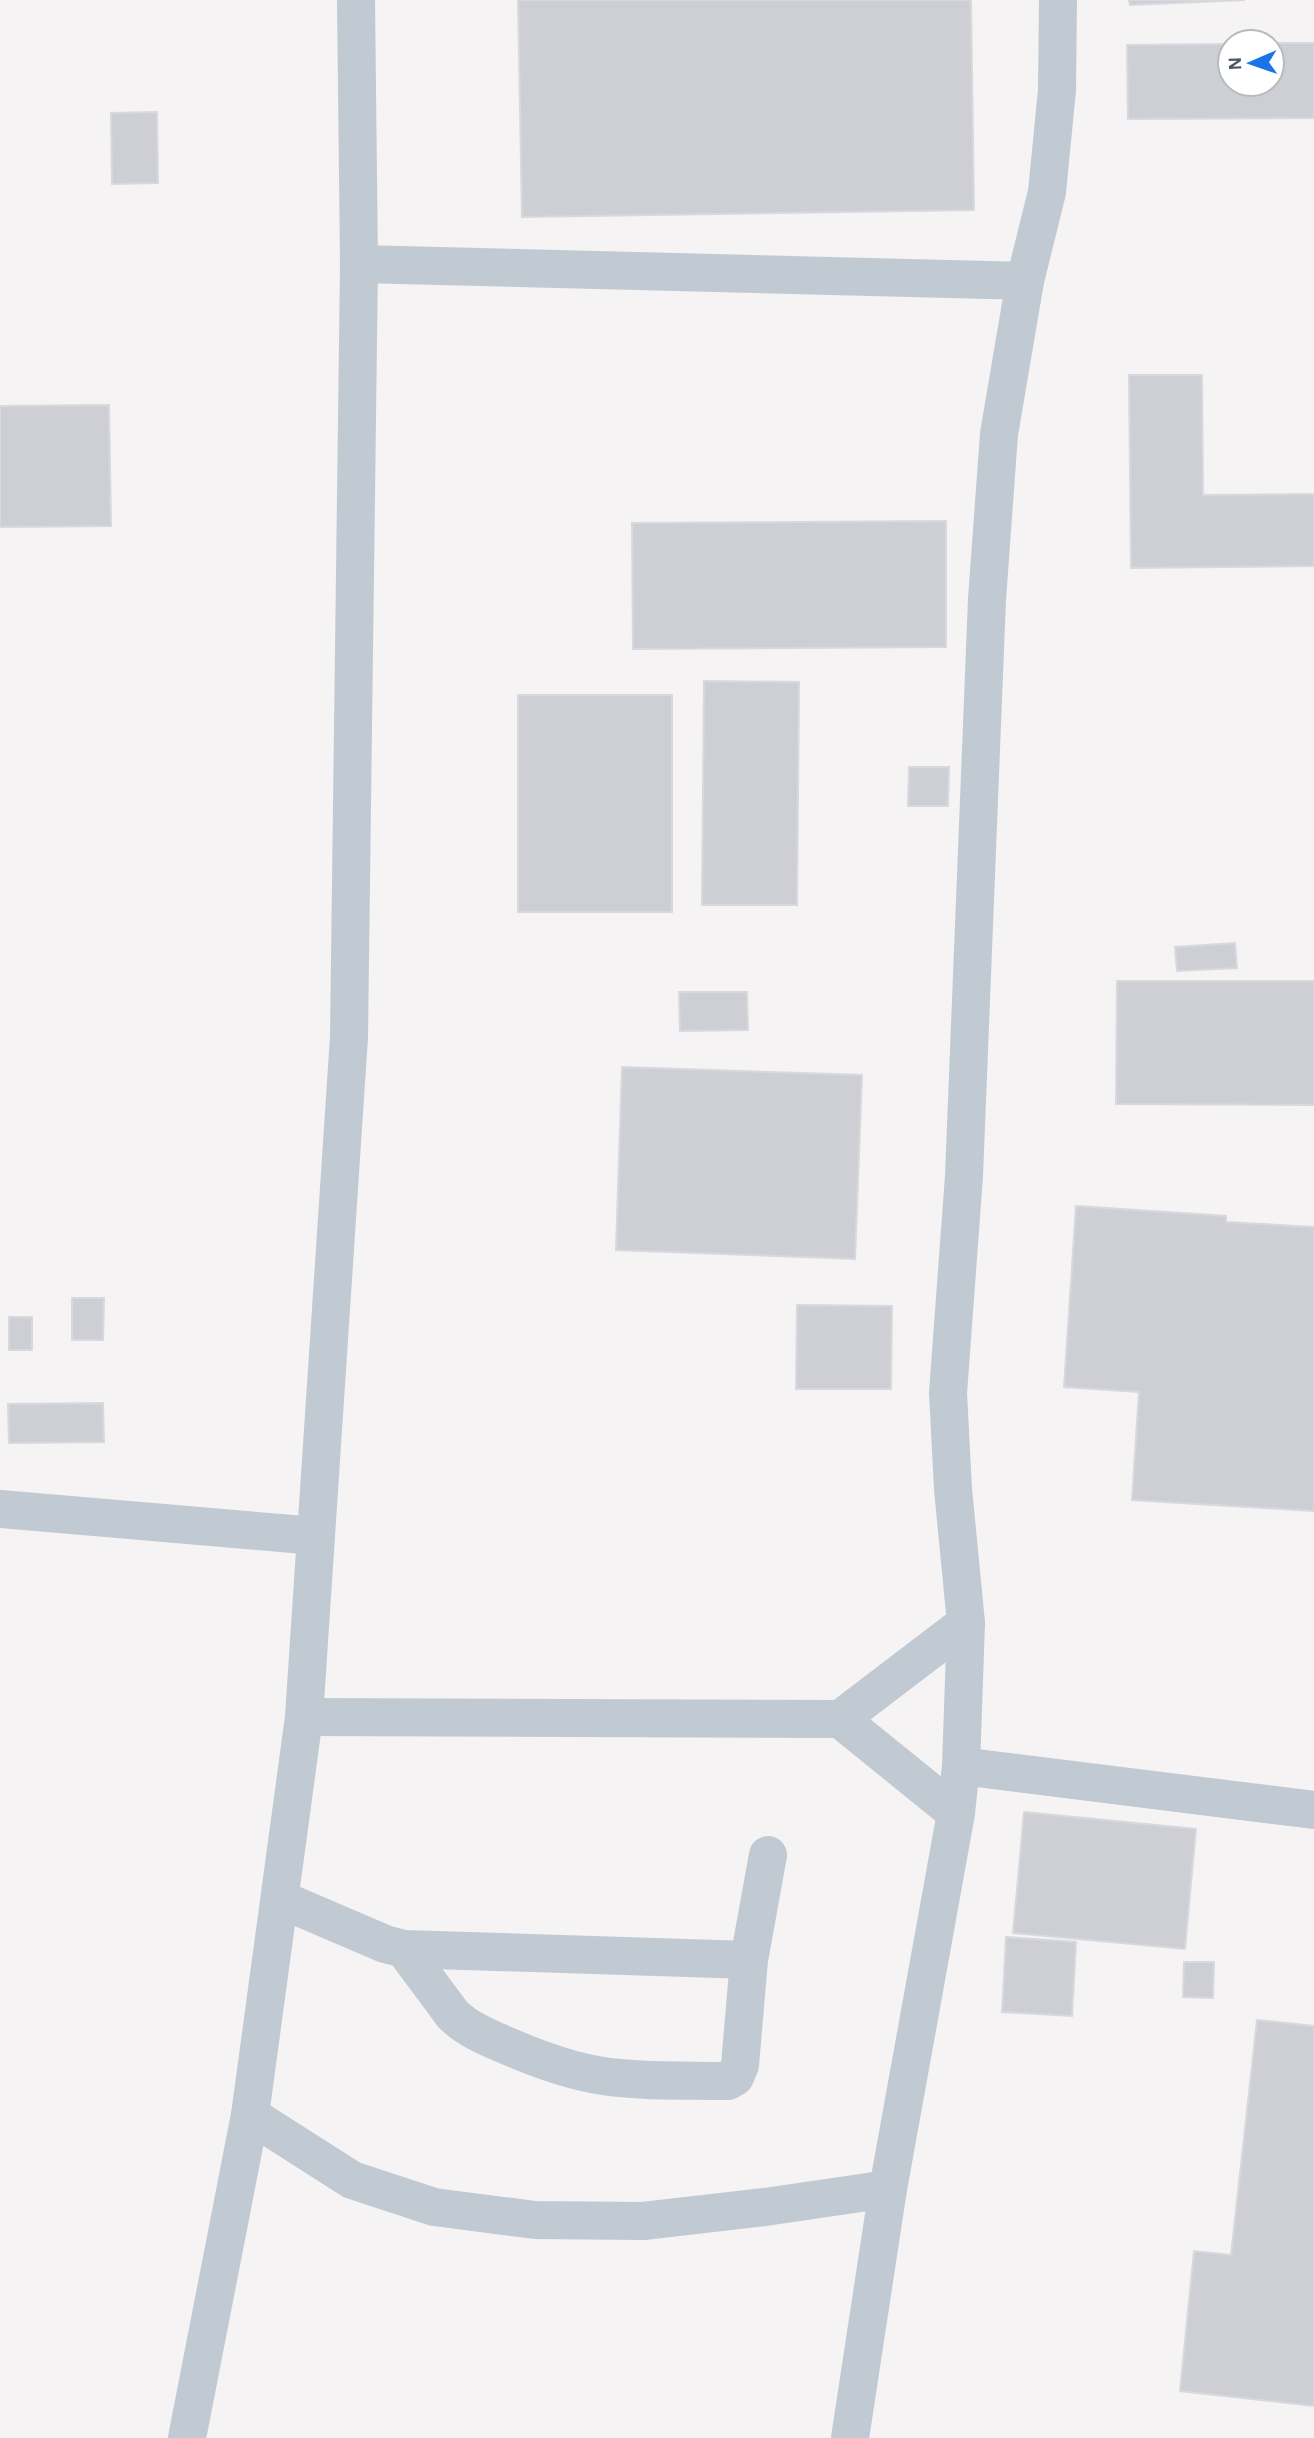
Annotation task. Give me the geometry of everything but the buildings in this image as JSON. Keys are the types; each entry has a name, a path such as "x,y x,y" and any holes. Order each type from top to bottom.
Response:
{"street":[{"path":"187,2438 250,2115 304,1717 349,1037 359,264 356,0"},
{"path":"850,2438 888,2189 956,1814 961,1766 966,1623 953,1489 948,1393 965,1162 988,586 999,434 1024,281 1047,192 1057,90 1058,0"},
{"path":"359,264 1024,281"},
{"path":"0,1509 316,1536"},
{"path":"304,1717 839,1719 966,1623"},
{"path":"839,1719 956,1814"},
{"path":"961,1766 1314,1810"},
{"path":"404,1949 453,2015 463,2024 521,2052 560,2067 604,2076 728,2081 736,2077 740,2065 749,1960 768,1855"},
{"path":"279,1899 385,1944 404,1949 749,1960"},
{"path":"250,2115 352,2180 434,2207 535,2220 643,2221 888,2189"}]}
